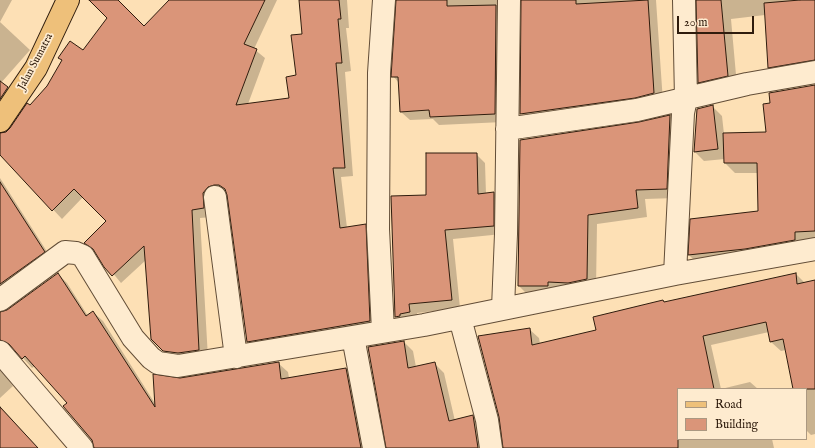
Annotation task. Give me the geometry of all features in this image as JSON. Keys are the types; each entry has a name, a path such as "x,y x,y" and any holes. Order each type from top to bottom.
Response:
{"main road":[{"name":"Jalan Sumatra","path":"0,122 36,68 68,0"}],"street":[{"path":"383,331 378,229 379,73 384,0"},
{"path":"503,308 506,234 509,0"},
{"path":"676,274 683,113 686,99 684,0"},
{"path":"507,129 638,110 747,84 815,72"},
{"path":"215,197 236,357"},
{"path":"0,300 65,252 72,252 83,256 132,338 150,358 158,363 168,366 184,366 460,318 503,308 676,274 815,249"},
{"path":"460,318 487,420 492,448"},
{"path":"353,337 374,448"},
{"path":"0,352 82,448"}],"building":[{"path":"89,0 118,0 144,26 169,0 265,0 244,44 257,49 236,105 289,98 286,77 296,75 291,35 302,34 299,0 339,0 341,19 338,19 342,63 336,63 345,168 333,168 340,228 366,224 370,321 247,342 227,195 225,189 219,185 214,185 208,187 203,193 204,208 192,210 199,350 178,353 163,351 151,339 144,246 112,276 104,267 93,249 84,243 106,221 74,189 52,211 0,155 0,133 6,132 10,128 27,103 30,105 47,86 62,60 58,58 70,41 83,50 107,18"},
{"path":"396,0 447,0 447,6 496,5 495,114 430,117 429,110 400,112 398,77 391,77"},
{"path":"521,0 576,0 576,4 648,0 654,93 635,98 520,114"},
{"path":"696,0 721,0 728,76 698,83"},
{"path":"815,0 815,60 768,68 764,3"},
{"path":"0,81 8,87 0,99"},
{"path":"815,85 815,231 795,232 795,240 745,249 688,255 690,219 758,211 757,163 724,163 723,133 766,132 763,104 770,103 769,93"},
{"path":"713,105 718,149 694,152 697,109"},
{"path":"670,115 667,189 636,190 638,208 588,215 587,279 568,283 548,282 548,286 518,286 520,140 639,122"},
{"path":"426,153 477,153 478,194 494,192 494,226 445,230 452,300 409,304 410,312 400,314 400,316 395,317 391,196 426,195"},
{"path":"0,182 45,252 0,284"},
{"path":"58,273 86,316 93,311 155,407 153,374 180,378 279,362 281,379 346,368 361,448 94,448 92,440 63,406 67,403 25,356 22,359 9,344 0,340 0,312 7,310"},
{"path":"796,273 797,284 815,280 815,389 793,388 783,339 770,342 766,322 703,336 714,388 677,388 678,448 503,448 499,417 478,336 530,328 532,345 596,330 593,317 663,300 664,302"},
{"path":"404,341 408,368 435,362 449,421 473,415 478,448 386,448 368,347"},
{"path":"0,407 38,448 0,448"}]}
